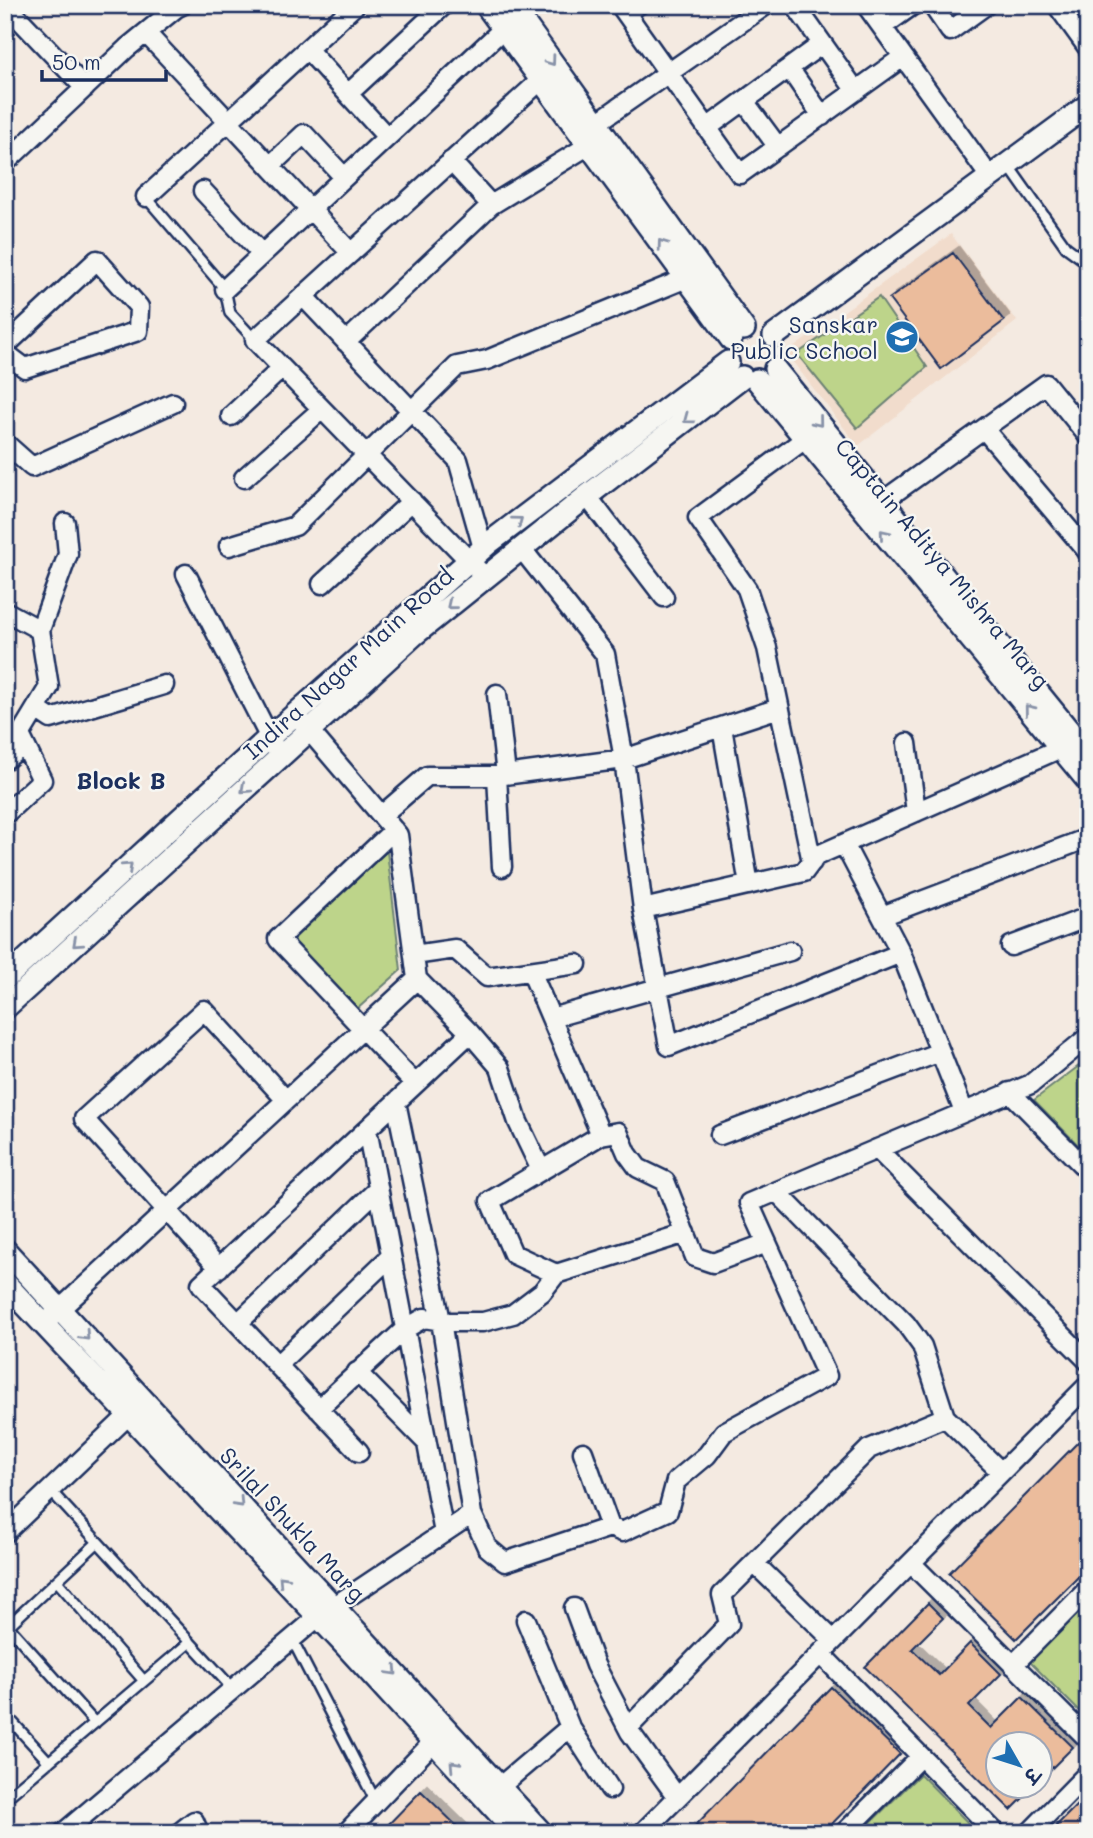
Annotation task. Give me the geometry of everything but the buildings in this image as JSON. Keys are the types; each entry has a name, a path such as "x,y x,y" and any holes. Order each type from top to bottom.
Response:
{"street":[{"path":"6,5 85,88"},
{"path":"5,163 146,33 182,5"},
{"path":"146,197 355,5"},
{"path":"348,94 444,5"},
{"path":"486,5 541,80 593,134 738,334"},
{"path":"512,5 687,278 738,334"},
{"path":"795,5 856,91"},
{"path":"866,5 990,177"},
{"path":"882,27 913,5"},
{"path":"932,5 950,31 986,5"},
{"path":"1057,5 1088,48"},
{"path":"346,342 491,205 593,134 668,73 764,6"},
{"path":"624,11 740,174 903,57"},
{"path":"226,289 503,29"},
{"path":"146,33 351,253"},
{"path":"707,128 822,44"},
{"path":"307,49 387,137"},
{"path":"789,68 822,116"},
{"path":"476,554 412,501 255,340 541,80"},
{"path":"744,101 778,147"},
{"path":"774,336 1088,105"},
{"path":"270,166 304,134 344,177"},
{"path":"451,162 491,205"},
{"path":"203,191 262,254"},
{"path":"5,346 97,260 139,307 138,331 25,368 5,353"},
{"path":"229,545 295,526 457,366 487,360 687,278"},
{"path":"303,296 458,460 476,554 485,577"},
{"path":"756,327 763,328 774,336 779,344 780,355 751,372 727,352 738,334 756,327"},
{"path":"231,416 282,368"},
{"name":"Captain Aditya Mishra Marg","path":"751,372 1088,781"},
{"name":"Captain Aditya Mishra Marg","path":"751,372 883,501 1088,754"},
{"name":"Indira Nagar Main Road","path":"5,1008 415,634 587,496 751,372"},
{"name":"Indira Nagar Main Road","path":"5,979 294,715 476,554 751,372"},
{"path":"883,501 1046,384 1088,436"},
{"path":"5,443 32,467 173,403"},
{"path":"244,478 322,409"},
{"path":"984,429 1088,552"},
{"path":"806,439 698,518 747,589 767,648 812,862"},
{"path":"587,496 664,597"},
{"path":"322,584 412,501"},
{"path":"5,814 42,780 20,735 49,687 40,630 68,554 65,523"},
{"path":"521,548 605,654 624,760 643,909 669,1046 901,953"},
{"path":"186,574 279,758"},
{"path":"5,611 40,630"},
{"path":"36,709 51,719 164,685"},
{"path":"497,694 502,776 502,867"},
{"path":"382,816 427,776 502,776 624,760 779,708"},
{"path":"294,715 398,835 417,979 500,1068 518,1122 541,1170"},
{"path":"722,727 749,885"},
{"path":"907,743 916,812"},
{"path":"5,760 24,745"},
{"path":"643,909 804,872 816,856 1061,748"},
{"path":"394,830 278,939 415,1084"},
{"path":"882,916 1088,838"},
{"path":"844,844 901,953 964,1112"},
{"path":"1011,947 1088,917"},
{"path":"414,955 455,949 487,977 577,964"},
{"path":"551,1018 790,951"},
{"path":"531,971 601,1135"},
{"path":"44,1324 417,979"},
{"path":"219,1268 84,1119 204,1010 286,1100"},
{"path":"359,1452 201,1284 470,1033"},
{"path":"396,1102 440,1321 472,1514 487,1547 505,1562 610,1527 622,1532 668,1511 676,1481 706,1455 724,1432 827,1376 750,1203 1031,1084 1088,1037"},
{"path":"720,1135 940,1052"},
{"path":"1010,1092 1088,1171"},
{"path":"367,1129 444,1532"},
{"path":"556,1274 513,1254 490,1201 601,1135 618,1132 627,1153 638,1168 665,1181 695,1257 713,1263 767,1243"},
{"path":"877,1149 1088,1361"},
{"path":"237,1323 378,1189"},
{"path":"776,1192 906,1324 922,1346 945,1417 1001,1472"},
{"path":"318,1409 405,1329 424,1318 483,1322 513,1314 542,1292 556,1274 686,1233"},
{"name":"Srilal Shukla Marg","path":"5,1250 60,1309 136,1407 493,1793 542,1833"},
{"path":"277,1365 391,1256"},
{"name":"Srilal Shukla Marg","path":"5,1283 44,1324 136,1407"},
{"path":"358,1372 426,1443"},
{"path":"642,1833 1088,1385"},
{"path":"5,1533 136,1407"},
{"path":"628,1728 729,1624 722,1595 869,1449 945,1417"},
{"path":"583,1452 610,1527"},
{"path":"63,1833 326,1612 472,1514"},
{"path":"754,1563 921,1756 996,1833"},
{"path":"911,1563 1088,1739"},
{"path":"1013,1665 1088,1589"},
{"path":"574,1608 595,1665 628,1728 677,1797"},
{"path":"526,1620 570,1727 610,1789"},
{"path":"493,1793 570,1727"},
{"path":"346,1833 440,1735"},
{"path":"844,1833 921,1756"},
{"path":"1029,1833 1088,1773"},
{"name":"Srilal Shukla Marg","path":"493,1793 517,1833"},
{"path":"179,1833 194,1821 199,1833"}],"lane":[{"path":"624,11 646,5"},
{"path":"1007,164 1066,247 1086,258"},
{"path":"146,197 226,289 230,313 255,340"},
{"path":"50,1490 233,1689"},
{"path":"95,1723 7,1628 98,1542"},
{"path":"57,1581 144,1681"},
{"path":"292,1639 376,1802"},
{"path":"5,1799 190,1642"},
{"path":"5,1714 49,1762"}],"shaded area":[{"name":"Sanskar Public School","path":"951,234 1017,321 858,446 786,353"}],"green space":[{"path":"879,297 927,367 857,428 797,354"},
{"path":"387,851 401,970 356,1010 290,938"},
{"path":"1088,1059 1088,1155 1034,1100"},
{"path":"1088,1602 1088,1720 1029,1661"},
{"path":"920,1774 978,1833 860,1833"}],"place":[{"name":"Sanskar Public School","path":"902,337"}],"district":[{"name":"Block B","path":"121,779"}]}
